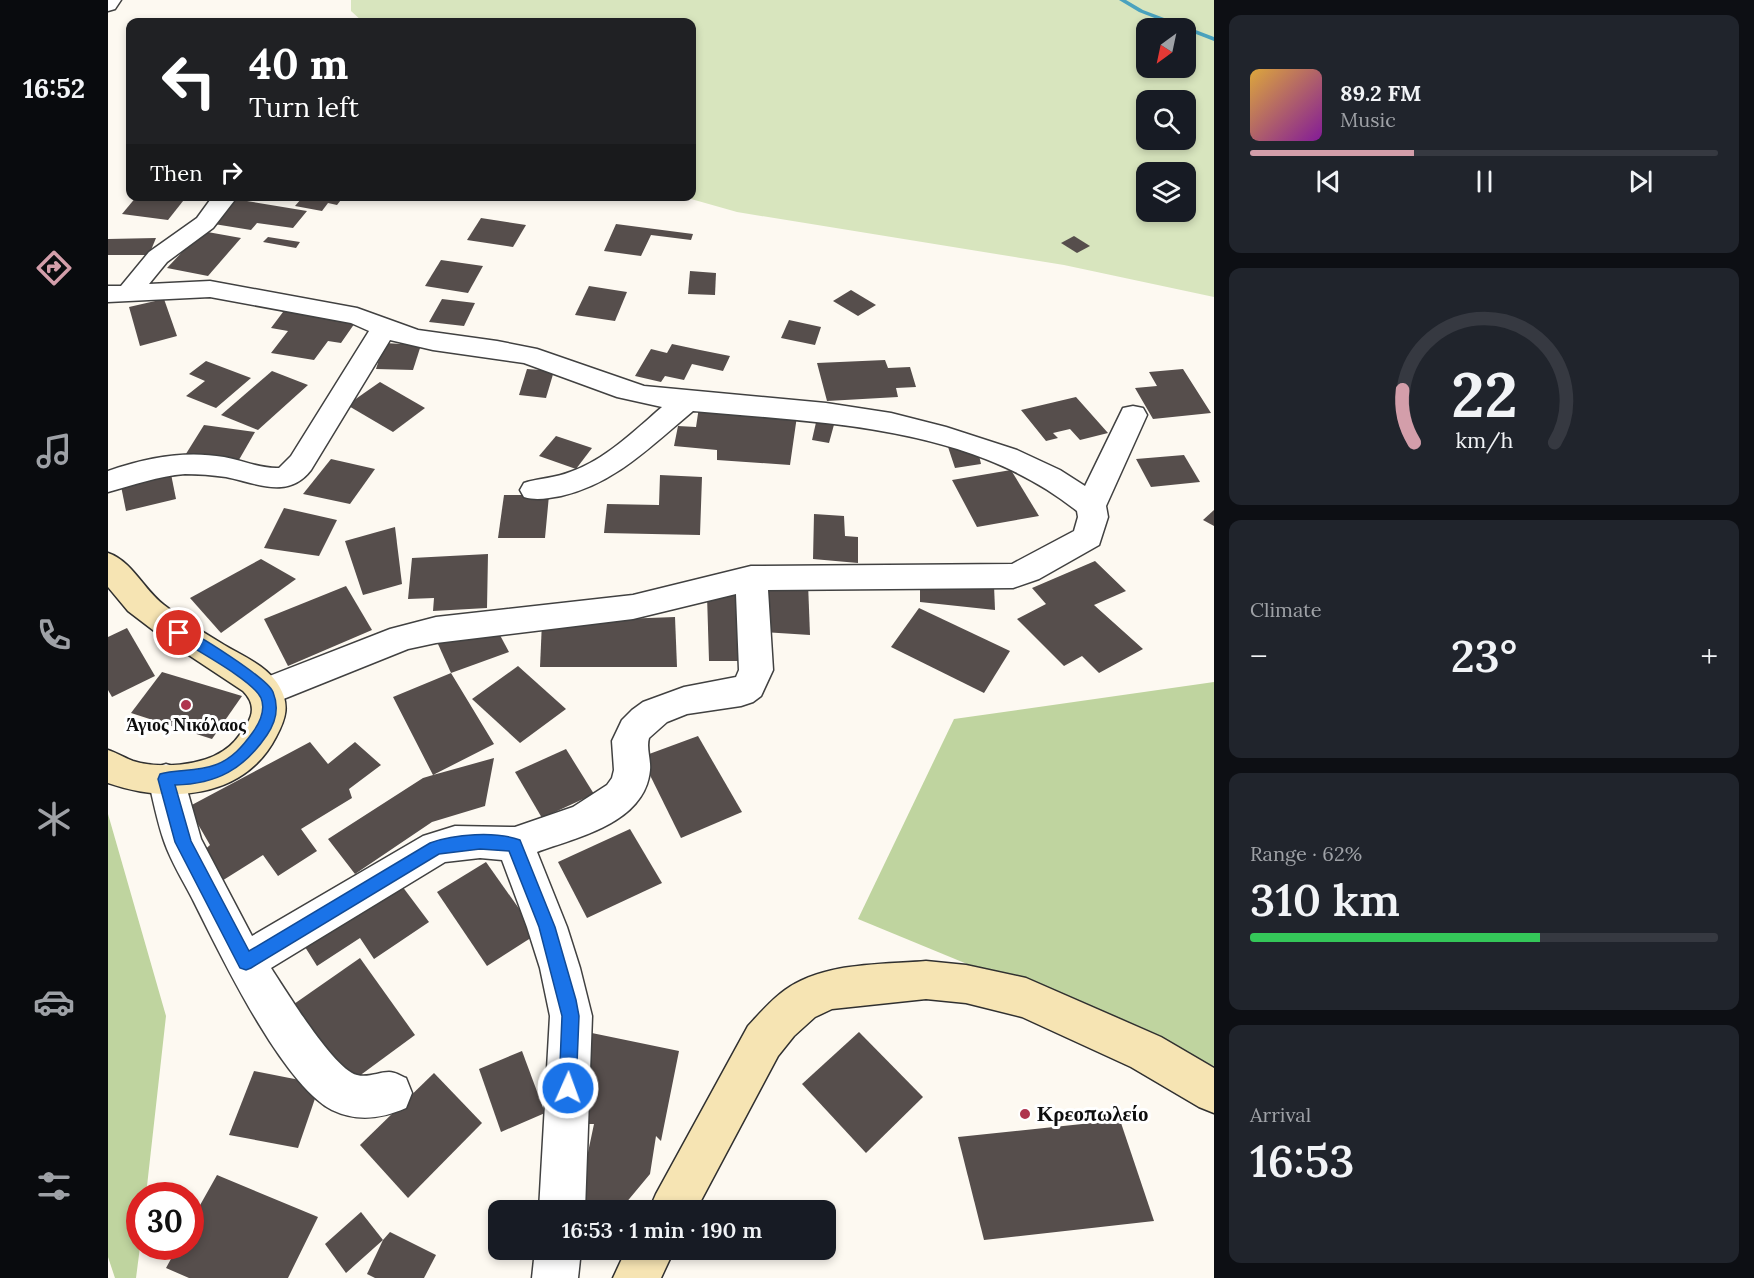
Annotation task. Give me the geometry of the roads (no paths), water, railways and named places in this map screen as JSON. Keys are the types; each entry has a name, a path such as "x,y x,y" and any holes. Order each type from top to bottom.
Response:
{"main road":[{"path":"108,565 148,611 242,672 266,692 270,705 267,724 249,749 235,762 218,771 198,776 166,779 138,778 117,773 108,765"},
{"path":"677,1200 763,1041 779,1022 801,1003 829,990 926,980 966,984 1026,998 1146,1052 1214,1092"},
{"path":"636,1278 646,1260"}],"street":[{"path":"108,5 111,0"},
{"path":"118,294 158,257 205,223 222,201"},
{"path":"118,294 193,288 223,290 357,315 383,329 416,338 526,355 616,389 661,398 873,420 923,430 1001,455 1051,476 1091,506"},
{"path":"108,482 159,467 182,465 225,467 273,478 288,476 301,463 383,329"},
{"path":"535,490 586,478 610,463 688,400"},
{"path":"266,692 402,638 436,630 633,607 751,578 1013,576 1028,571 1088,537 1093,517 1091,506 1133,415"},
{"path":"246,962 436,848 455,843 515,844 586,818 620,796 632,770 630,741 634,730 655,712 684,701 741,692 749,686 756,670 751,578"},
{"path":"166,779 183,842 246,962 294,1040 332,1084 346,1094 362,1097 391,1093"},
{"path":"515,844 547,927 560,968 571,1016 562,1200"},
{"path":"555,1278 557,1260"}],"waterway":[{"path":"1122,0 1141,11 1214,39"}],"place":[{"name":"Άγιος Νικόλαος","path":"186,705"},
{"name":"Κρεοπωλείο","path":"1025,1114"}]}
